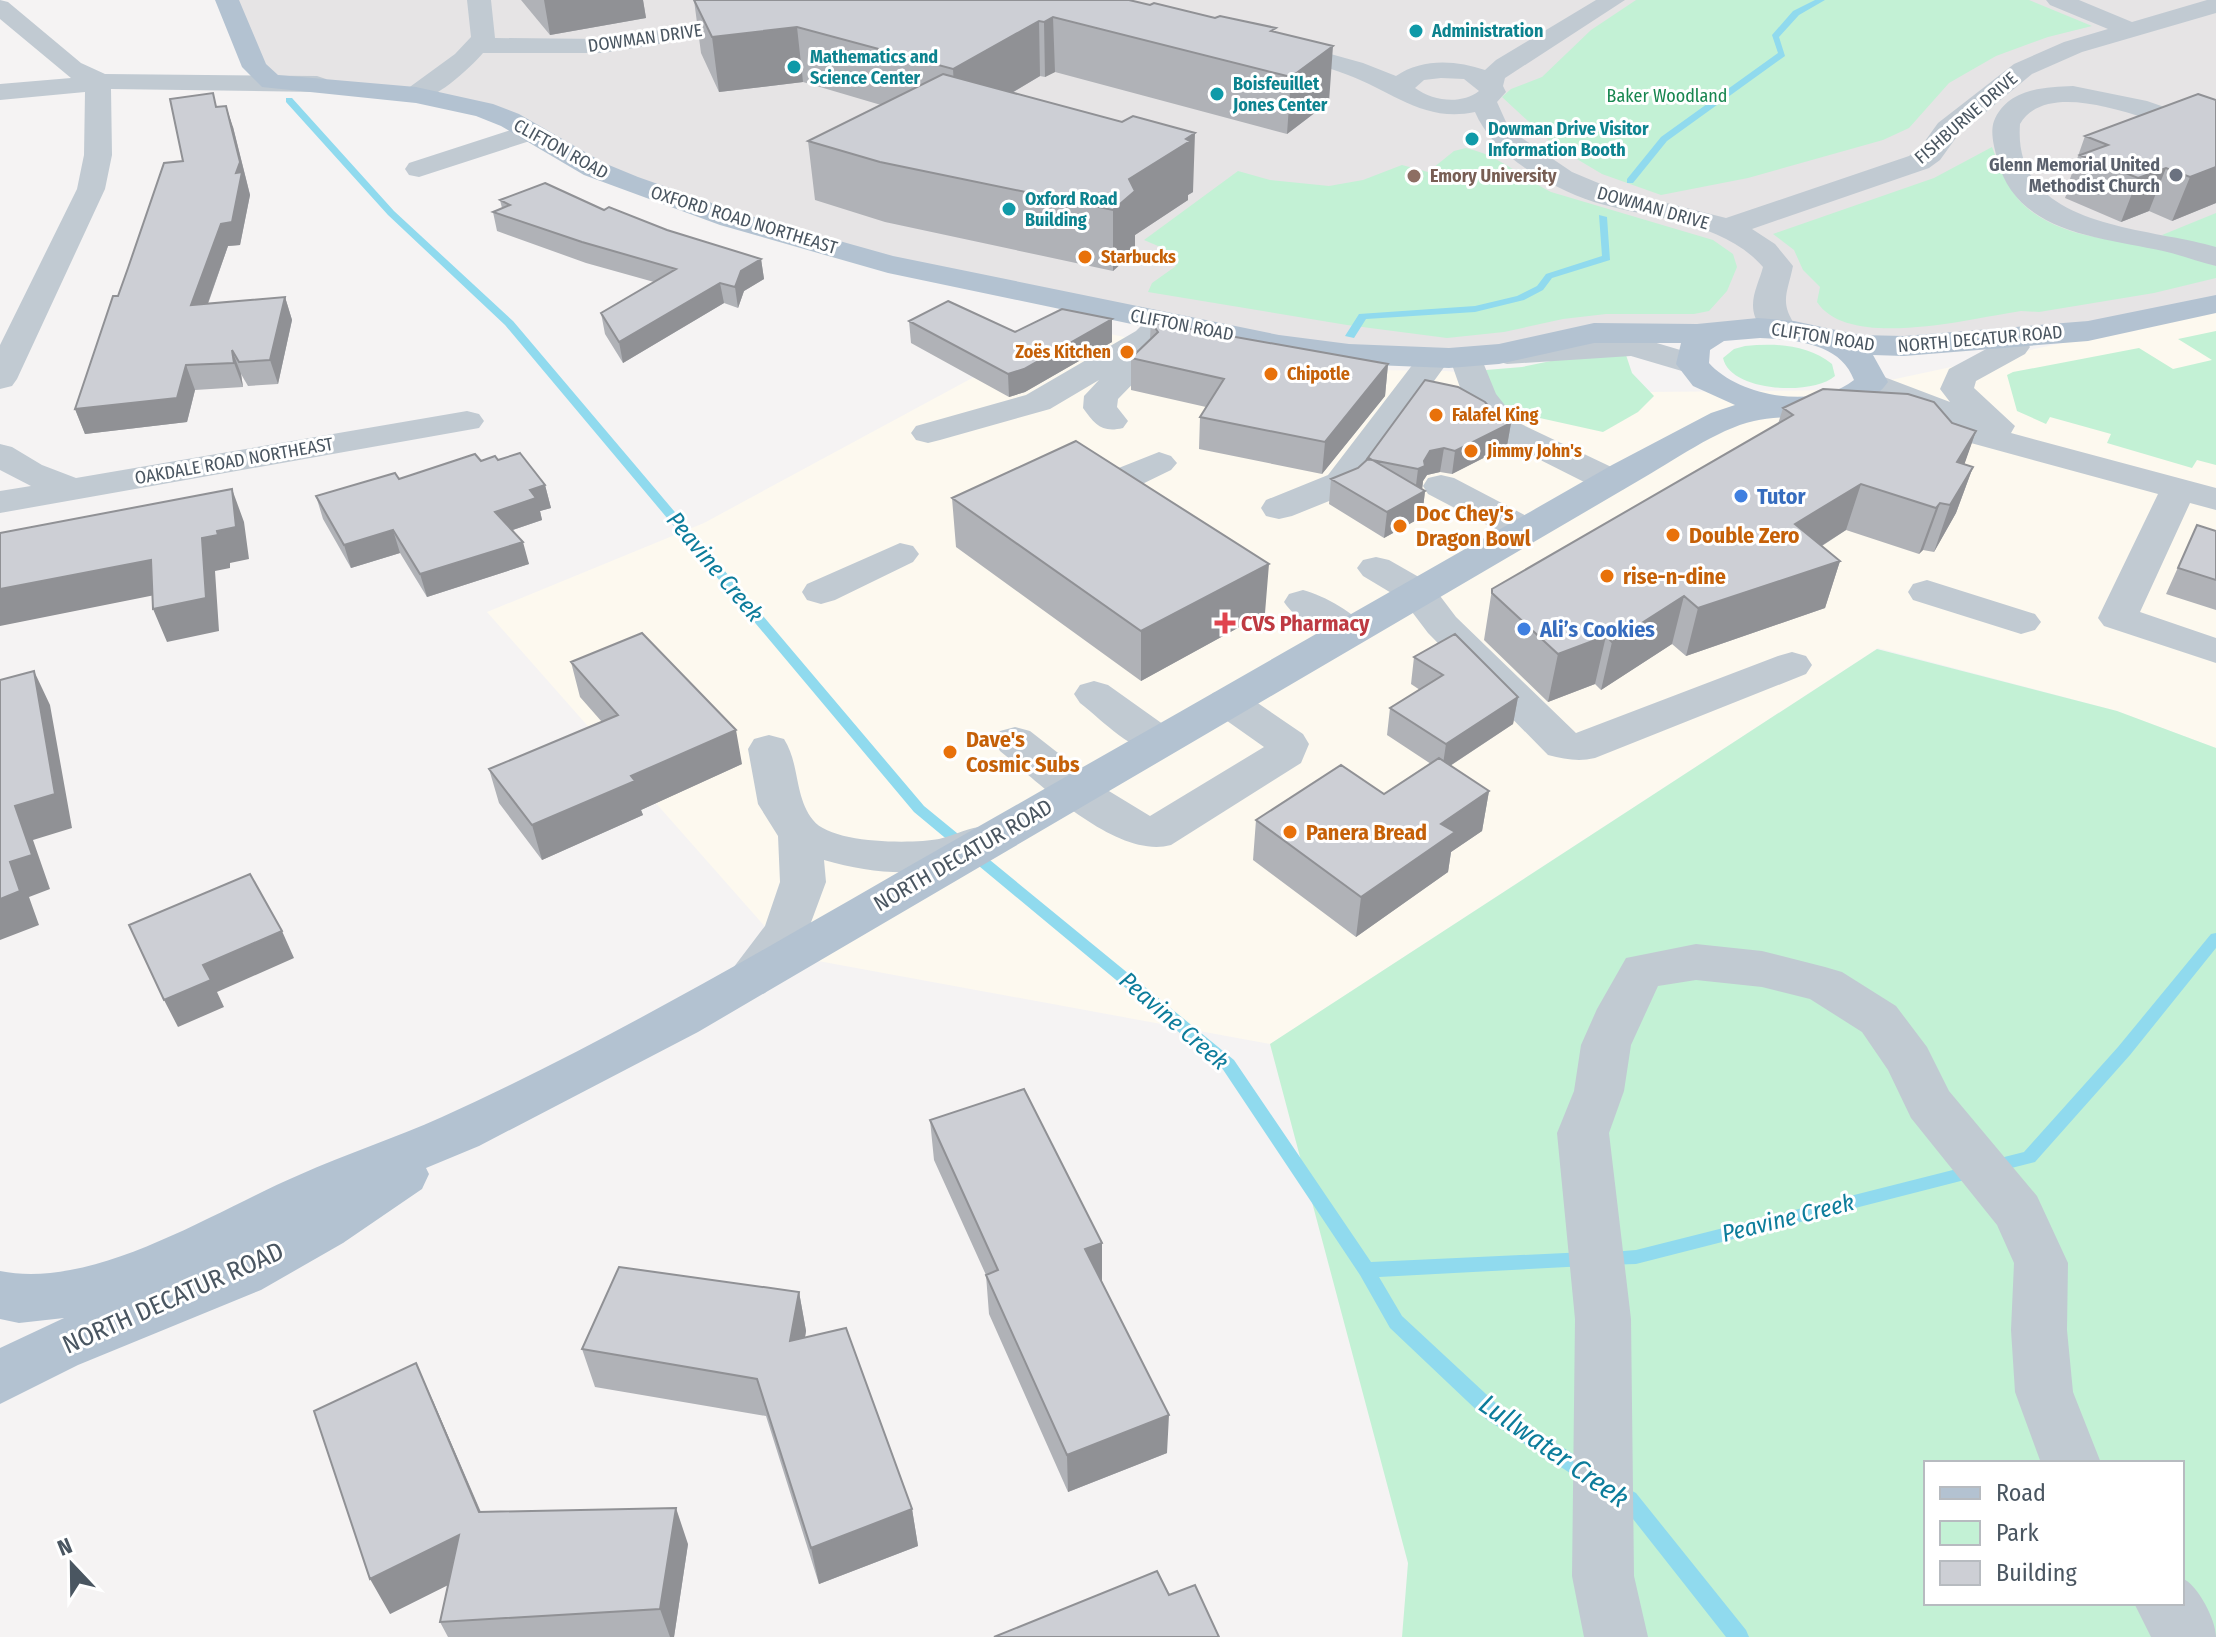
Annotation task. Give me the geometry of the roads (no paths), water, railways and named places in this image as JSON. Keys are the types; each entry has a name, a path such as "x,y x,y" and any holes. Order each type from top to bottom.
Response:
{"main road":[{"path":"227,0 255,67 271,82 320,84"},
{"path":"364,88 429,97 484,110"},
{"path":"730,219 888,264"},
{"path":"2025,338 2216,304"},
{"name":"CLIFTON ROAD","path":"1716,332 1781,328 1882,347 1919,345"},
{"name":"NORTH DECATUR ROAD","path":"1618,477 1673,429 1702,387 1694,347 1716,332"},
{"path":"1824,338 1860,359 1866,365 1871,381"},
{"name":"NORTH DECATUR ROAD","path":"1919,345 2025,338"},
{"name":"NORTH DECATUR ROAD","path":"0,1295 19,1299 55,1296 134,1274 209,1244 313,1192 461,1131 681,1019 934,862 1008,828 1525,530 1723,420 1748,412 1859,395 1871,381 1901,370 2025,338"},
{"path":"1698,371 1745,398 1815,404"},
{"name":"NORTH DECATUR ROAD","path":"0,1378 86,1334 241,1273 317,1233 461,1131"}],"street":[{"path":"429,97 483,38 479,0"},
{"path":"1250,39 1339,63 1401,87 1410,97 1431,104 1457,106 1613,0"},
{"path":"2058,0 2131,30"},
{"name":"FISHBURNE DRIVE","path":"1726,228 1919,162 1930,154 1948,129 2023,69 2049,57 2216,5"},
{"path":"0,7 72,68 98,81"},
{"name":"DOWMAN DRIVE","path":"478,45 603,46 778,17"},
{"path":"1339,63 1466,72 1493,84"},
{"path":"1401,87 1406,77 1424,71"},
{"path":"0,92 98,81 229,80 364,88"},
{"path":"0,379 91,189 98,155 98,81"},
{"name":"DOWMAN DRIVE","path":"1493,84 1492,125 1543,170 1604,196 1726,228 1755,241 1778,266 1767,308 1773,322 1781,328"},
{"path":"1996,91 2027,98"},
{"path":"2216,134 2120,102 2065,94 2036,94 2027,98 2008,119 2006,129 2011,164 2028,194 2056,215 2077,224 2216,257"},
{"name":"OXFORD ROAD NORTHEAST","path":"484,110 594,169 730,219"},
{"path":"419,169 529,132"},
{"path":"888,264 1172,323 1325,351 1466,357 1633,346 1698,371"},
{"path":"1111,421 1100,408 1101,396 1172,323"},
{"path":"928,433 1038,402 1172,323"},
{"path":"1279,508 1341,483 1466,357 1594,333 1716,332"},
{"path":"2009,445 1957,389 1961,376 2025,338"},
{"path":"1466,357 1480,396 1507,430 1618,477"},
{"path":"1871,381 2009,445"},
{"path":"1815,404 1908,416 2009,445 2064,456 2096,474 2171,504 2209,515"},
{"name":"OAKDALE ROAD NORTHEAST","path":"0,502 467,421"},
{"path":"0,454 29,473 72,489"},
{"path":"1119,481 1159,463"},
{"path":"1441,486 1525,530"},
{"path":"2171,504 2118,618 2216,651"},
{"path":"821,592 900,554"},
{"path":"1376,568 1417,592 1442,625 1563,745 1580,748 1792,665"},
{"path":"1927,592 2021,622"},
{"path":"1303,602 1349,632"},
{"path":"1094,694 1159,742"},
{"path":"1015,741 1140,832 1155,834 1286,753 1288,744 1228,702"},
{"path":"748,980 786,932 803,882 800,835 780,804 769,749"},
{"path":"800,835 837,851 934,862"},
{"path":"1616,1637 1603,1576 1603,1319 1583,1133 1599,1091 1606,1045 1621,1009 1643,971 1696,962 1762,969 1825,985 1879,1019 1909,1061 1929,1104 2018,1212 2041,1263 2039,1330 2044,1392 2070,1461"},
{"path":"2167,1605 2187,1637"}],"waterway":[{"path":"1630,181 1664,139 1782,54 1775,37 1796,13 1821,0"},
{"name":"Peavine Creek","path":"289,100 391,213 509,323 919,809 1228,1064 1366,1270"},
{"path":"1350,336 1363,316 1475,309 1520,298 1540,288 1549,276 1607,258 1602,217"},
{"name":"Peavine Creek","path":"1606,1258 1636,1257 2029,1157 2124,1051 2216,938"},
{"name":"Peavine Creek","path":"1366,1270 1586,1259"},
{"name":"Lullwater Creek","path":"1366,1270 1396,1322 1493,1413 1588,1474"},
{"name":"Lullwater Creek","path":"1619,1493 1629,1499 1739,1637"}],"place":[{"name":"Administration","path":"1416,31"},
{"name":"Mathematics and Science Center","path":"794,67"},
{"name":"Boisfeuillet Jones Center","path":"1217,94"},
{"name":"Dowman Drive Visitor Information Booth","path":"1472,139"},
{"name":"Glenn Memorial United Methodist Church","path":"2176,175"},
{"name":"Emory University","path":"1414,176"},
{"name":"Oxford Road Building","path":"1009,209"},
{"name":"Starbucks","path":"1085,257"},
{"name":"Zoës Kitchen","path":"1127,352"},
{"name":"Chipotle","path":"1271,374"},
{"name":"Falafel King","path":"1436,415"},
{"name":"Jimmy John's","path":"1471,451"},
{"name":"Tutor","path":"1741,496"},
{"name":"Doc Chey's Dragon Bowl","path":"1400,526"},
{"name":"Double Zero","path":"1673,535"},
{"name":"rise-n-dine","path":"1607,576"},
{"name":"CVS Pharmacy","path":"1225,623"},
{"name":"Ali’s Cookies","path":"1524,629"},
{"name":"Dave's Cosmic Subs","path":"950,752"},
{"name":"Panera Bread","path":"1290,832"}],"park label":[{"name":"Baker Woodland","path":"1667,96"}]}
